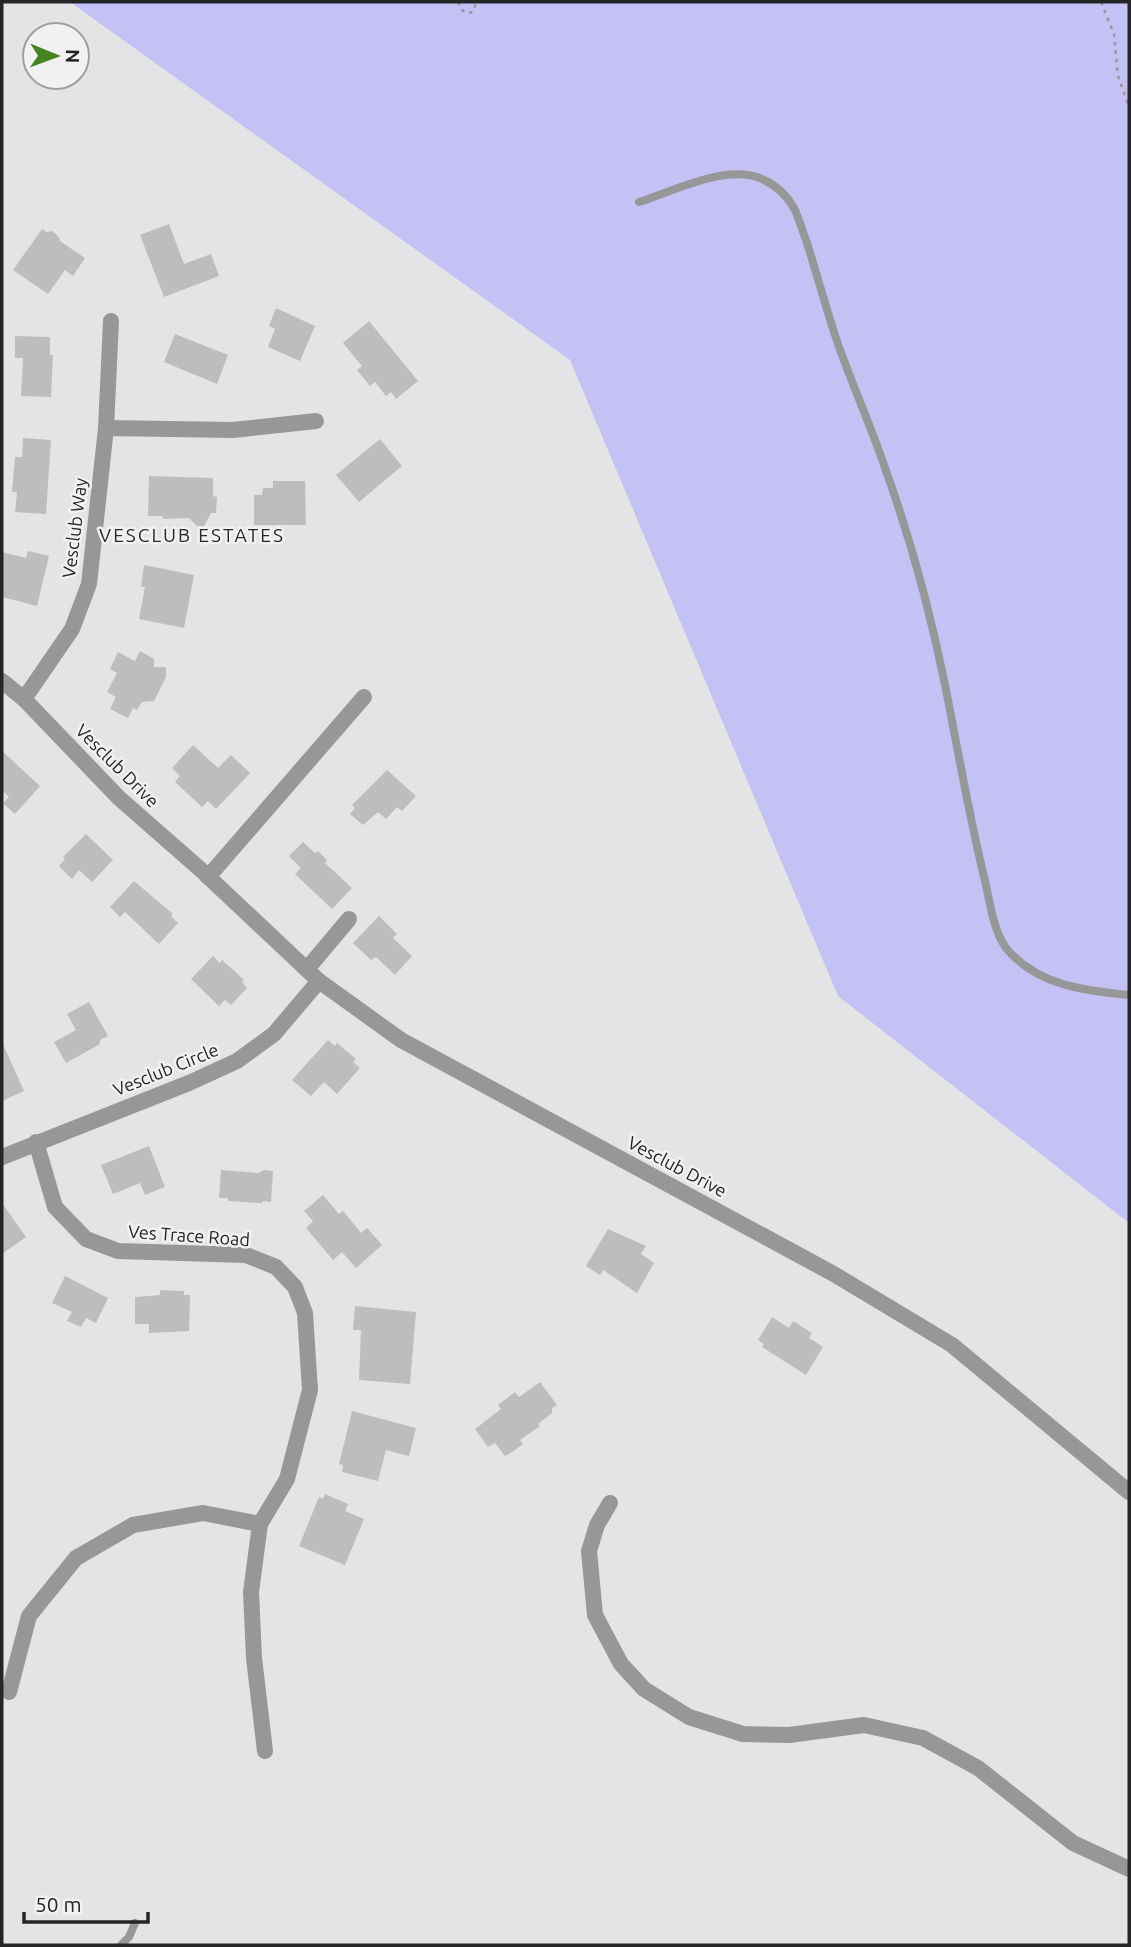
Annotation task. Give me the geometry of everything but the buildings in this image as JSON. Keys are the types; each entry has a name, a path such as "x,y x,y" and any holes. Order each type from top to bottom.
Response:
{"street":[{"name":"Vesclub Way","path":"24,699 72,629 89,584 106,428 111,321"},
{"path":"106,428 233,430 316,421"},
{"name":"Vesclub Drive","path":"2,681 24,699 119,798 319,981 401,1040 832,1273 952,1345 1129,1492"},
{"path":"208,877 364,697"},
{"path":"307,969 349,919"},
{"name":"Vesclub Circle","path":"2,1157 189,1083 237,1061 274,1034 319,981"},
{"name":"Ves Trace Road","path":"36,1142 55,1207 86,1239 118,1251 246,1255 276,1267 295,1287 305,1313 310,1390 287,1479 260,1524 251,1592 254,1658 265,1751"},
{"path":"610,1503 597,1525 589,1551 595,1615 621,1664 644,1689 689,1717 743,1734 789,1735 864,1725 923,1738 978,1768 1073,1843 1129,1869"},
{"path":"9,1692 29,1616 76,1558 134,1525 203,1513 260,1524"}],"lane":[{"path":"639,202 735,173 751,174 766,180 788,199 799,222 829,319 885,466 921,578 973,832 995,922 1004,945 1028,968 1045,978 1095,992 1129,995"},
{"path":"121,1945 129,1937 135,1923"}],"path":[{"path":"459,2 459,7 464,12 471,13 476,2"},
{"path":"1101,2 1114,34 1118,76 1129,107"}],"shaded area":[{"path":"70,2 1129,2 1129,1223 838,996 570,360"}],"district":[{"name":"VESCLUB ESTATES","path":"192,535"}]}
